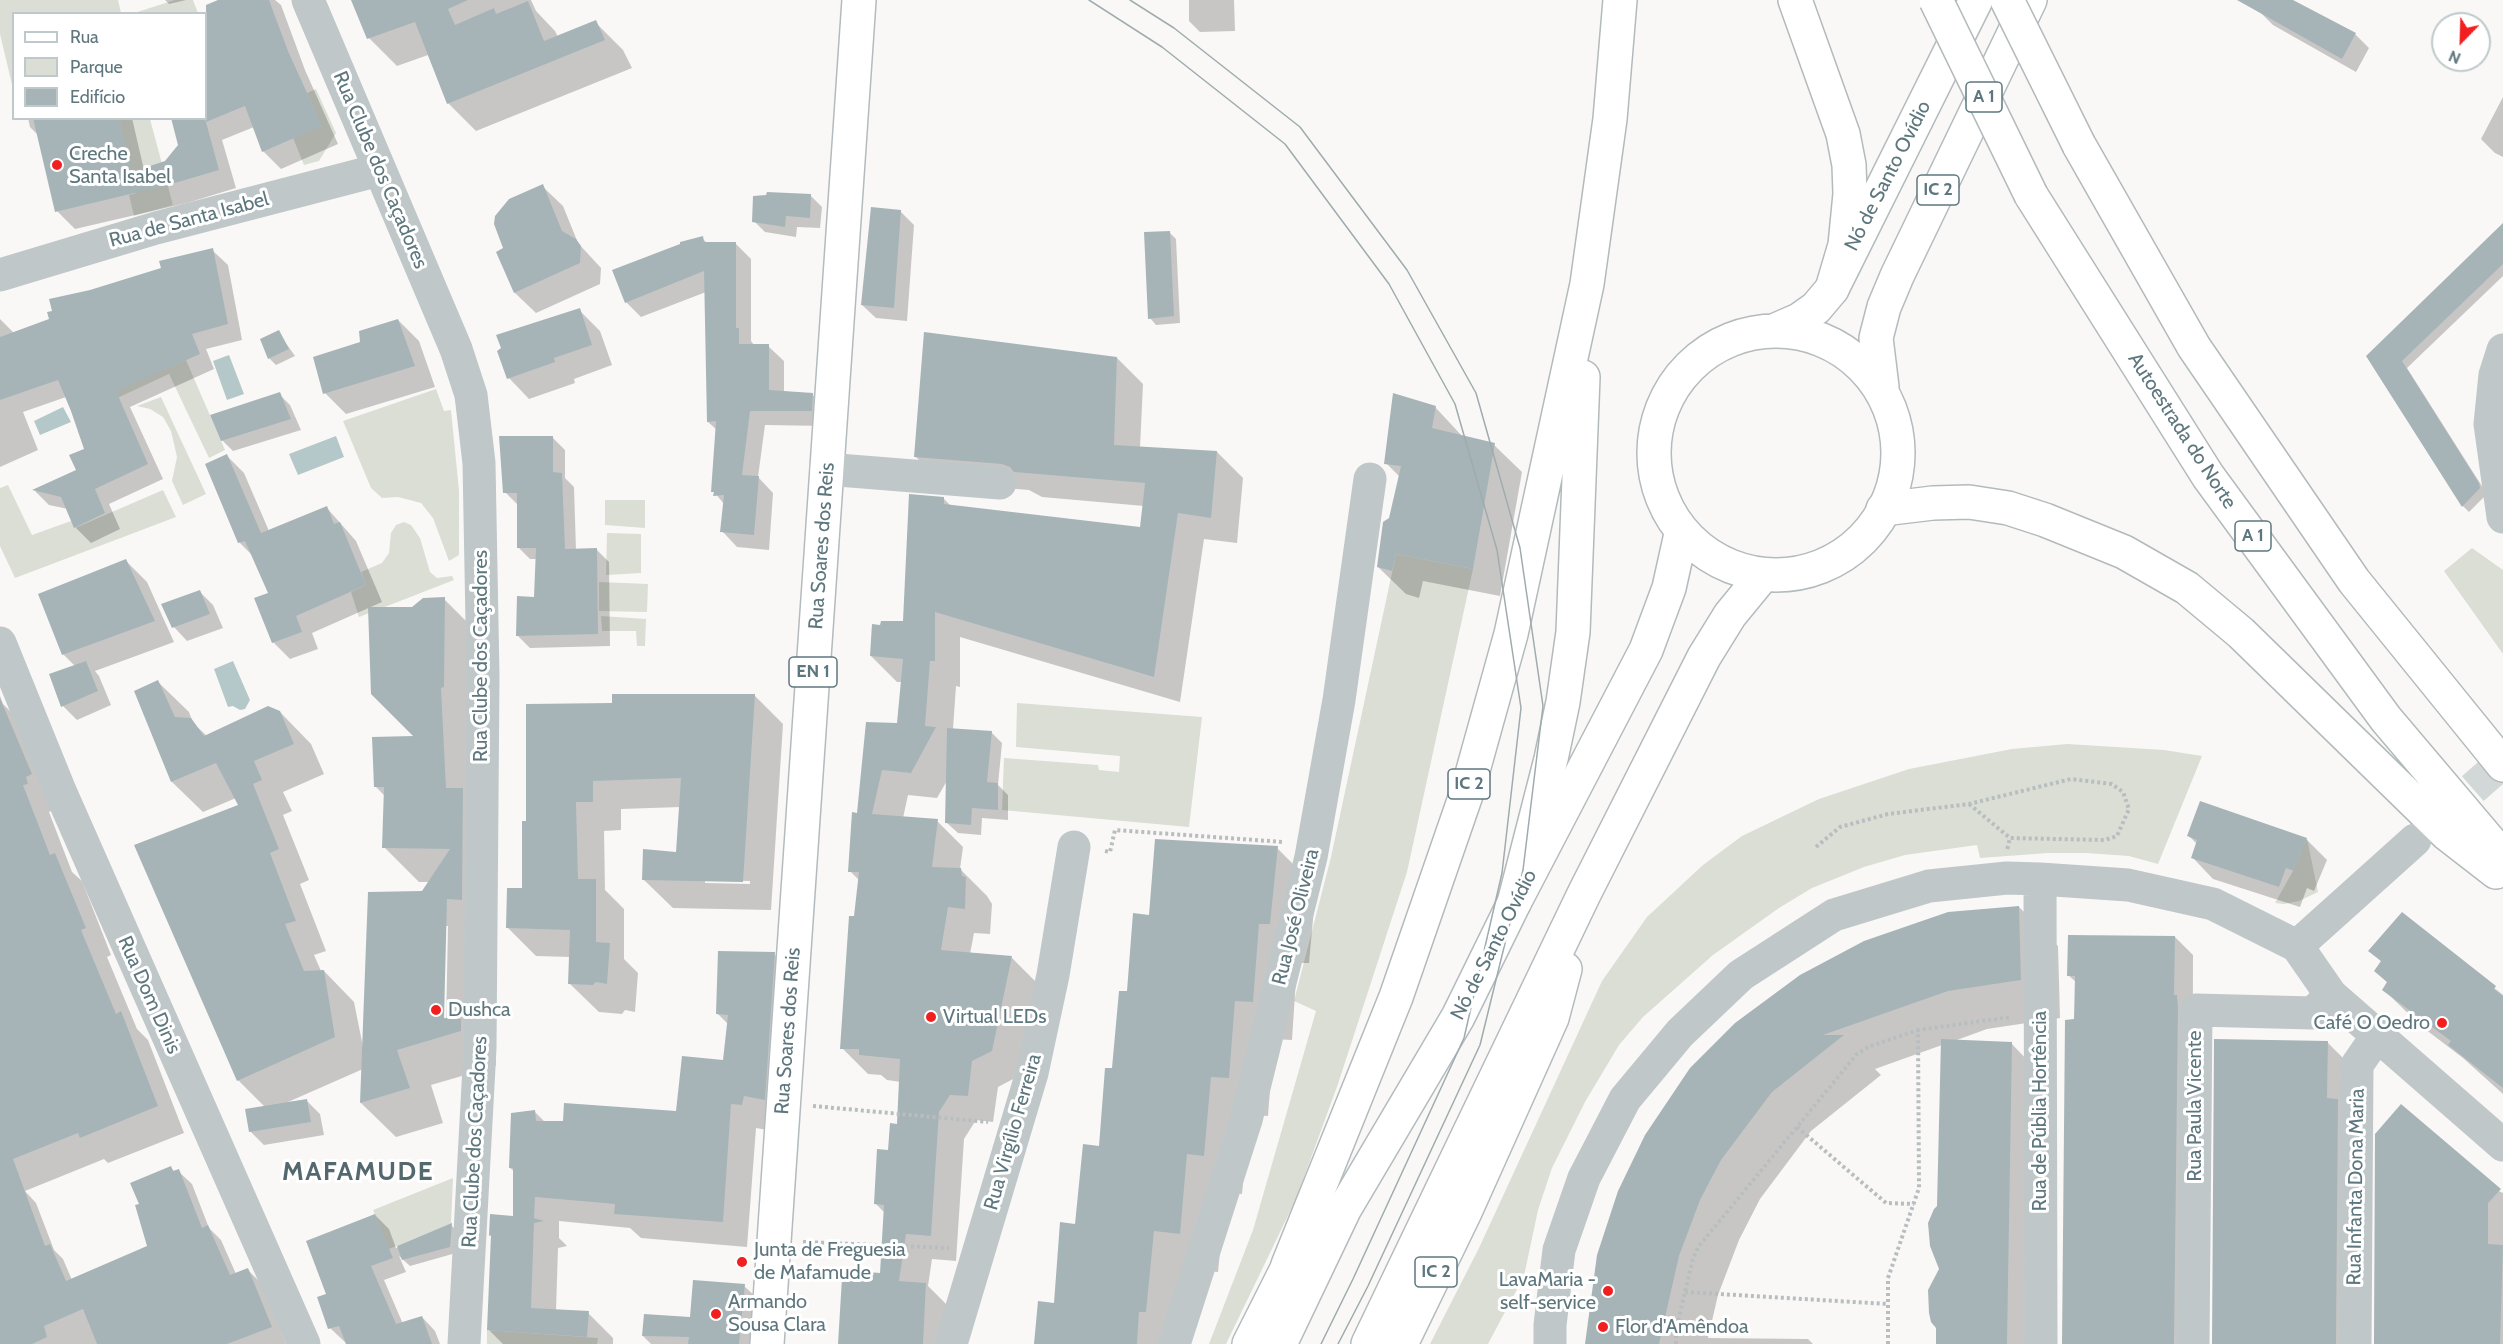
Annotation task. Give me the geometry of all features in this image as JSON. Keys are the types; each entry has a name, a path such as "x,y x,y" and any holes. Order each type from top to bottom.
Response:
{"main road":[{"name":"Rua Soares dos Reis","path":"766,1344 859,0"},
{"name":"IC 2","path":"1288,1265 1396,997 1467,792 1511,634 1587,284 1610,120 1620,0"},
{"path":"1795,0 1843,134 1849,165 1850,194 1845,245 1832,289"},
{"name":"Autoestrada do Norte","path":"1936,0 2031,195 2208,476 2386,719 2503,857"},
{"name":"Nó de Santo Ovídio","path":"1776,330 1799,320 1816,308 1832,289 1976,0"},
{"path":"2007,0 2079,145 2194,347 2347,572 2503,765"},
{"name":"IC 2","path":"1882,387 1876,338 1884,307 2030,0"},
{"name":"IC 2","path":"1514,903 1551,759 1563,702 1573,632 1587,284"},
{"path":"1776,330 1806,335 1836,346 1860,362 1882,387 1894,422 1896,462 1883,510 1866,534 1848,552 1826,564 1795,574 1762,576 1718,560 1695,546 1681,534 1672,522 1660,494 1655,468 1656,438 1665,410 1681,380 1711,350 1732,340 1776,330"},
{"path":"1883,510 1933,503 1969,502 2008,508 2045,520 2124,552 2187,588 2241,633 2447,834 2503,877"},
{"name":"Nó de Santo Ovídio","path":"1280,1344 1345,1208 1458,1017 1514,903 1646,650 1669,588 1681,534"},
{"name":"IC 2","path":"1368,1344 1584,894 1719,631 1762,576"},
{"name":"IC 2","path":"1401,1344 1465,1212 1552,1018 1584,894"},
{"name":"IC 2","path":"1249,1344 1288,1265 1365,1130 1458,1017"}],"street":[{"name":"Rua Clube dos Caçadores","path":"308,0 456,349 471,395 479,463 483,676 480,1048 464,1344"},
{"name":"Rua de Santa Isabel","path":"0,275 156,228 379,170"},
{"path":"2503,350 2495,375 2490,424 2503,517"},
{"path":"826,470 1000,483"},
{"name":"Rua José Oliveira","path":"1174,1344 1246,1120 1314,844 1339,700 1370,479"},
{"name":"Rua Dom Dinis","path":"0,643 7,682 60,791 304,1344"},
{"path":"2297,946 2415,840"},
{"name":"Rua Virgílio Ferreira","path":"951,1344 1032,1073 1053,975 1074,847"},
{"path":"1550,1344 1550,1325 1559,1250 1584,1178 1625,1099 1680,1033 1741,975 1834,915 1929,886 2007,878 2040,879 2128,885 2212,904 2297,946 2331,995 2503,1145"},
{"name":"Rua de Públia Hortência","path":"2040,879 2041,1344"},
{"name":"Rua Paula Vicente","path":"2193,1344 2196,1010 2313,1013 2331,995"},
{"name":"Rua Infanta Dona Maria","path":"2355,1344 2357,1065 2377,1036"}],"path":[{"path":"1816,847 1840,827 1888,814 1969,804 2071,779 2112,784 2123,792 2128,809 2117,836 2105,840 2010,838 1969,804"},
{"path":"1074,847 1110,852 1114,830 1314,844"},
{"path":"2005,859 2010,838"},
{"path":"1676,1344 1676,1330 1693,1258 1699,1246 1857,1054 1868,1047 1918,1030 1986,1020"},
{"path":"1888,1344 1888,1278 1920,1188 1918,1030"},
{"path":"782,1103 1016,1124"},
{"path":"1797,1126 1886,1203 1914,1204"},
{"path":"772,1241 919,1247"},
{"path":"1685,1292 1888,1304"}],"green space":[{"path":"0,0 118,0 121,12 12,12 12,85 0,34"},
{"path":"175,0 193,0 198,12 137,12"},
{"path":"316,89 336,133 319,161 304,165 293,138 321,126 307,93"},
{"path":"119,120 150,120 173,205 134,216 129,195 136,193"},
{"path":"186,360 225,450 209,458 169,374 85,413 120,388"},
{"path":"436,389 444,411 451,410 459,491 459,555 449,561 433,518 421,503 398,497 382,498 371,488 343,421"},
{"path":"161,397 206,494 183,505 172,481 177,457 171,431 163,417 150,409 137,406"},
{"path":"8,485 32,535 71,521 75,528 163,490 176,517 15,578 0,546 0,488"},
{"path":"605,500 645,500 645,528 605,525"},
{"path":"404,522 411,525 420,538 430,572 437,578 452,576 454,580 359,617 351,592 366,585 361,572 382,563 389,553 391,533 396,525"},
{"path":"607,533 641,534 641,573 606,575"},
{"path":"2472,548 2503,570 2503,654 2444,571"},
{"path":"1396,554 1473,569 1407,872 1338,1084 1296,1199 1226,1344 1209,1344 1253,1230 1316,1011 1294,1001 1331,857"},
{"path":"599,582 648,584 647,612 599,611"},
{"path":"601,616 646,619 645,646 637,646 636,631 602,631"},
{"path":"1017,703 1202,717 1189,827 1002,810 1004,758 1098,765 1099,770 1119,772 1120,756 1016,747"},
{"path":"2067,744 2164,750 2202,756 2158,864 2129,856 2086,853 1980,858 1977,845 1905,855 1864,867 1812,888 1779,908 1713,955 1643,1017 1619,1045 1585,1102 1552,1168 1538,1210 1524,1276 1488,1344 1430,1344 1479,1248 1602,981 1647,917 1703,865 1742,836 1819,799 1909,769 2012,749"},
{"path":"2307,838 2318,892 2299,901 2275,903 2293,871"},
{"path":"453,1178 451,1224 389,1249 373,1210"},
{"path":"487,1330 598,1338 597,1344 487,1344"}],"shaded area":[{"path":"229,355 244,394 227,400 213,361"},
{"path":"63,407 71,422 40,435 34,421"},
{"path":"336,436 344,457 298,475 289,454"},
{"path":"233,661 250,700 245,709 240,710 233,706 228,707 214,669"}],"building":[{"path":"218,0 269,0 288,51 322,126 262,152 245,106 206,122 206,5"},
{"path":"351,0 468,0 448,9 455,25 494,8 496,14 528,1 544,41 596,20 605,40 447,104 415,22 367,39"},
{"path":"2237,0 2293,0 2356,33 2342,59"},
{"path":"33,120 119,120 132,172 165,161 178,145 172,120 205,120 219,170 168,185 55,212"},
{"path":"543,184 562,231 576,239 581,246 580,263 514,293 496,252 503,248 494,224 495,216 509,199"},
{"path":"767,192 811,194 810,218 786,216 785,227 752,222 753,196 766,195"},
{"path":"871,207 901,210 894,308 861,305"},
{"path":"2503,223 2503,264 2402,361 2479,483 2480,488 2462,507 2366,356"},
{"path":"1170,231 1174,316 1148,319 1144,232"},
{"path":"703,236 704,242 736,242 736,328 739,328 739,344 769,344 769,390 813,393 812,411 750,411 742,475 759,476 754,535 720,532 724,495 713,496 714,492 711,492 716,421 707,422 704,271 625,303 612,270 680,244 680,242"},
{"path":"213,248 228,324 192,334 200,354 116,391 148,464 95,489 105,513 74,528 61,497 32,490 76,470 69,455 84,449 71,411 58,380 0,400 0,337 49,319 47,312 52,311 49,299 90,290 161,268 159,261"},
{"path":"580,308 592,345 554,358 555,362 507,379 497,351 501,348 496,335"},
{"path":"398,319 415,366 323,394 313,357 360,342 359,331"},
{"path":"279,330 289,349 268,359 260,339"},
{"path":"924,332 1117,357 1114,445 1217,451 1211,518 1178,513 1154,677 935,612 935,661 930,661 925,726 936,727 911,773 882,770 872,814 938,819 932,867 961,868 962,876 966,877 965,909 948,907 941,950 1012,956 992,1051 972,1061 968,1096 950,1095 939,1112 931,1236 906,1234 899,1281 926,1283 923,1344 838,1344 842,1278 868,1280 868,1272 880,1273 884,1205 874,1204 877,1149 888,1150 890,1123 897,1124 900,1059 859,1055 859,1049 840,1049 849,916 854,916 859,872 848,872 852,812 857,813 866,722 897,723 903,659 870,656 872,624 880,625 881,621 903,621 909,494 944,497 944,504 1140,527 1145,483 1014,472 1010,467 1002,464 914,457"},
{"path":"280,392 291,419 221,441 210,415"},
{"path":"1393,393 1436,406 1432,428 1495,443 1473,569 1396,554 1392,571 1377,567 1383,522 1389,518 1401,466 1384,464"},
{"path":"499,436 553,436 553,472 562,473 565,549 597,548 598,634 516,636 517,596 534,597 536,548 517,548 517,493 503,493"},
{"path":"227,454 261,533 327,506 334,524 340,522 366,585 296,616 302,632 272,643 254,598 268,593 245,541 238,543 205,464"},
{"path":"126,559 155,621 62,655 38,594"},
{"path":"200,590 210,614 172,628 161,604"},
{"path":"445,597 444,687 441,688 446,788 463,788 462,900 447,899 444,1018 461,1019 461,1031 397,1050 410,1088 360,1103 368,892 422,891 450,849 382,848 384,787 374,787 372,737 413,736 371,694 368,607 412,607 423,598"},
{"path":"86,661 98,691 61,707 49,674"},
{"path":"158,680 175,717 191,718 204,736 268,706 280,711 294,744 254,761 262,780 253,784 279,849 270,853 296,921 285,924 304,971 324,970 335,1037 237,1081 134,845 238,805 216,763 171,782 134,691"},
{"path":"612,694 755,694 743,882 642,880 643,849 676,852 681,778 593,781 593,802 576,802 578,879 596,879 596,942 610,943 607,984 596,982 593,985 568,984 570,930 506,928 507,888 522,888 522,821 526,821 526,704 612,703"},
{"path":"0,698 32,774 26,777 28,784 23,785 50,855 55,853 86,928 81,930 116,1014 121,1011 158,1106 80,1138 78,1133 13,1159 45,1246 50,1244 66,1281 147,1246 135,1205 139,1204 130,1183 171,1166 173,1171 179,1169 202,1228 208,1225 230,1275 248,1268 272,1327 227,1344 97,1344 83,1309 44,1326 47,1337 32,1344 0,1344"},
{"path":"947,728 992,731 987,782 998,783 998,810 972,808 971,825 945,823"},
{"path":"2200,801 2307,838 2294,871 2286,868 2279,887 2191,858 2197,840 2187,836"},
{"path":"1155,839 1278,846 1270,924 1259,924 1253,1002 1235,1001 1229,1078 1211,1077 1204,1156 1187,1154 1180,1234 1154,1231 1146,1312 1139,1312 1137,1344 1034,1344 1038,1301 1054,1303 1060,1222 1075,1224 1083,1144 1099,1146 1105,1068 1112,1068 1119,991 1127,991 1133,913 1149,915"},
{"path":"2019,906 2021,980 1948,991 1823,1035 1844,1035 1772,1092 1721,1160 1700,1200 1679,1256 1659,1344 1585,1344 1597,1255 1618,1191 1645,1135 1690,1068 1735,1023 1800,975 1864,941 1948,912"},
{"path":"2402,912 2496,986 2494,989 2503,996 2503,1088 2448,1045 2451,1041 2382,990 2387,982 2374,971 2381,961 2368,951"},
{"path":"2068,935 2175,936 2174,995 2177,995 2178,1007 2174,1344 2062,1344 2065,1020 2074,1019 2075,976 2067,976"},
{"path":"718,951 775,952 765,1100 744,1096 742,1105 731,1104 723,1222 614,1214 615,1204 535,1197 534,1218 544,1221 534,1223 531,1308 589,1311 587,1337 487,1330 490,1214 513,1216 513,1168 509,1168 511,1113 535,1110 536,1121 563,1121 564,1103 676,1111 682,1056 723,1060 728,1015 716,1014"},
{"path":"1941,1039 2012,1042 2007,1344 1936,1344 1936,1328 1931,1322 1929,1313 1928,1290 1939,1269 1930,1246 1928,1223 1937,1206"},
{"path":"2214,1039 2328,1041 2327,1098 2338,1099 2336,1344 2212,1344"},
{"path":"307,1099 311,1122 249,1132 245,1109"},
{"path":"2401,1104 2501,1189 2488,1203 2488,1244 2503,1245 2500,1344 2374,1344 2375,1134"},
{"path":"375,1214 393,1258 371,1266 396,1324 422,1316 432,1344 346,1344 339,1326 328,1329 317,1297 326,1294 306,1241"},
{"path":"452,1223 450,1247 402,1260 397,1246"},
{"name":"Armando Sousa Clara","path":"693,1280 745,1284 739,1344 688,1344 689,1337 642,1336 644,1314 690,1317"}],"tunnel":[{"path":"2436,821 2503,762"}],"tram line":[{"path":"1089,0 1162,47 1285,144 1389,284 1455,404 1497,550 1521,708 1502,873 1464,1038 1321,1344"},
{"path":"1130,0 1174,28 1300,127 1407,270 1476,393 1520,548 1543,706 1523,870 1480,1045 1368,1286 1338,1344"}],"place":[{"name":"Creche Santa Isabel","path":"57,165"},
{"name":"Dushca","path":"436,1010"},
{"name":"Virtual LEDs","path":"931,1017"},
{"name":"Café O Oedro","path":"2442,1023"},
{"name":"Junta de Freguesia de Mafamude","path":"742,1262"},
{"name":"LavaMaria - self-service","path":"1608,1291"},
{"name":"Armando Sousa Clara","path":"716,1314"},
{"name":"Flor d'Amêndoa","path":"1603,1327"}],"district":[{"name":"MAFAMUDE","path":"358,1172"}]}
